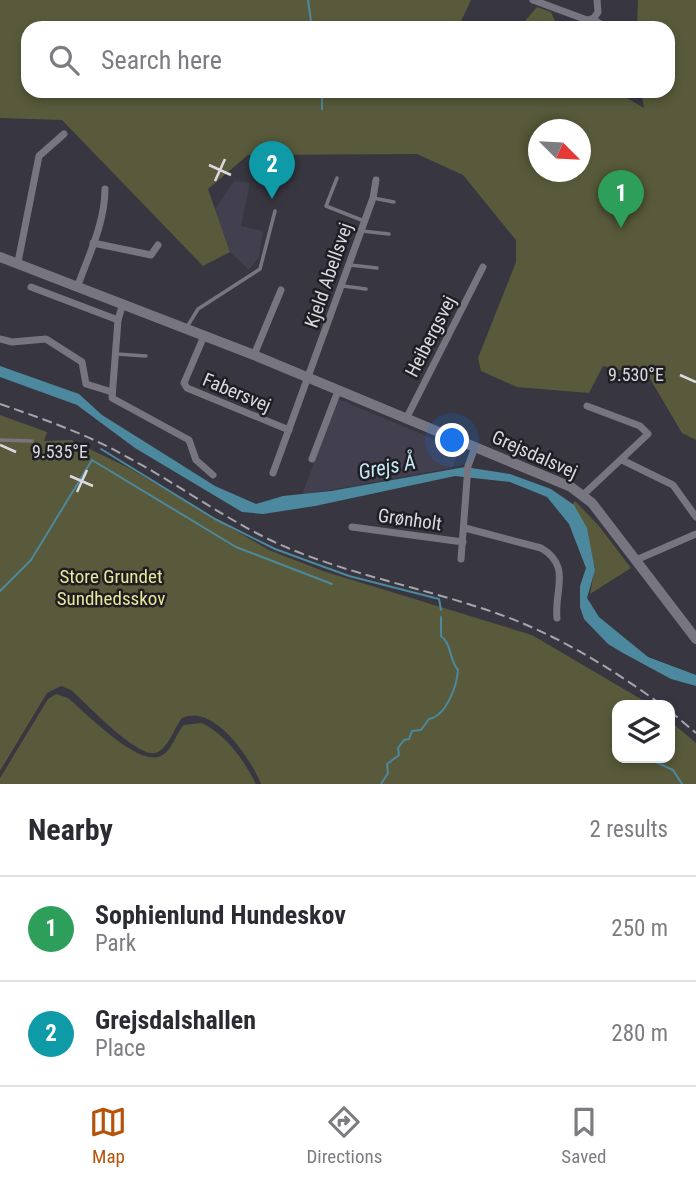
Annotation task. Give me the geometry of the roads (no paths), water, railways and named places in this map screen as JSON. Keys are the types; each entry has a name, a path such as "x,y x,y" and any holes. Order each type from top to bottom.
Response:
{"street":[{"path":"533,0 587,20 594,18 598,12 597,0"},
{"path":"18,262 39,156 64,134"},
{"name":"Kjeld Abellsvej","path":"273,472 373,198 376,180"},
{"path":"78,285 105,202 105,189"},
{"path":"93,243 151,255 158,245"},
{"name":"Grejsdalsvej","path":"0,257 254,355 571,487 583,495 696,639"},
{"name":"Heibergsvej","path":"406,419 483,267"},
{"path":"31,287 118,320"},
{"path":"254,355 281,290"},
{"path":"123,303 118,320 112,398 188,440 196,460 213,475"},
{"name":"Fabersvej","path":"204,336 184,383 187,388 289,430"},
{"path":"0,339 12,342 38,337 53,342 82,362 86,384 112,392"},
{"path":"312,459 338,391"},
{"path":"583,495 648,434 640,426 586,406"},
{"name":"Grønholt","path":"461,559 468,466 475,447"},
{"path":"622,460 673,485 696,517"},
{"name":"Grønholt","path":"352,527 463,542"},
{"name":"Grønholt","path":"464,528 541,548 551,554 561,570 557,618"},
{"path":"636,560 696,534"}],"lane":[{"path":"594,18 599,21"},
{"path":"337,178 326,206 364,221"},
{"path":"373,198 394,202"},
{"path":"186,329 198,309 260,269 275,211"},
{"path":"360,230 389,234"},
{"path":"348,264 377,268"},
{"path":"341,286 366,289"},
{"path":"115,354 146,356"},
{"path":"0,440 32,441"}],"water":[{"path":"0,366 79,394 102,415 215,486 256,504 283,496 331,491 465,467 510,474 551,489 574,505 587,528 595,570 587,598 599,617 648,657 696,675 696,686 671,679 623,653 608,644 584,619 580,607 580,586 586,568 569,524 547,497 510,482 455,476 315,506 263,514 242,512 135,448 77,405 0,377"}],"waterway":[{"path":"308,0 311,21"},
{"path":"322,98 322,109"},
{"path":"101,449 215,519 275,549 349,576 439,599 441,610"},
{"path":"0,591 31,560 92,460 236,547 332,584"},
{"path":"381,784 388,773 387,764 399,755 398,748 404,740 409,739 412,731 421,730 429,719 441,712 453,692 458,670 447,643 441,636 441,617"},
{"path":"658,763 673,770 682,784"}],"railway":[{"path":"0,404 96,441 247,528 288,548 335,565 481,608 530,626 597,662 655,700"},
{"path":"675,715 696,733"}],"place":[{"name":"Grejsdalshallen","path":"272,199"},
{"name":"Sophienlund Hundeskov","path":"621,228"}],"water label":[{"name":"Grejs Å","path":"387,467"}],"park label":[{"name":"Store Grundet Sundhedsskov","path":"111,587"}]}
